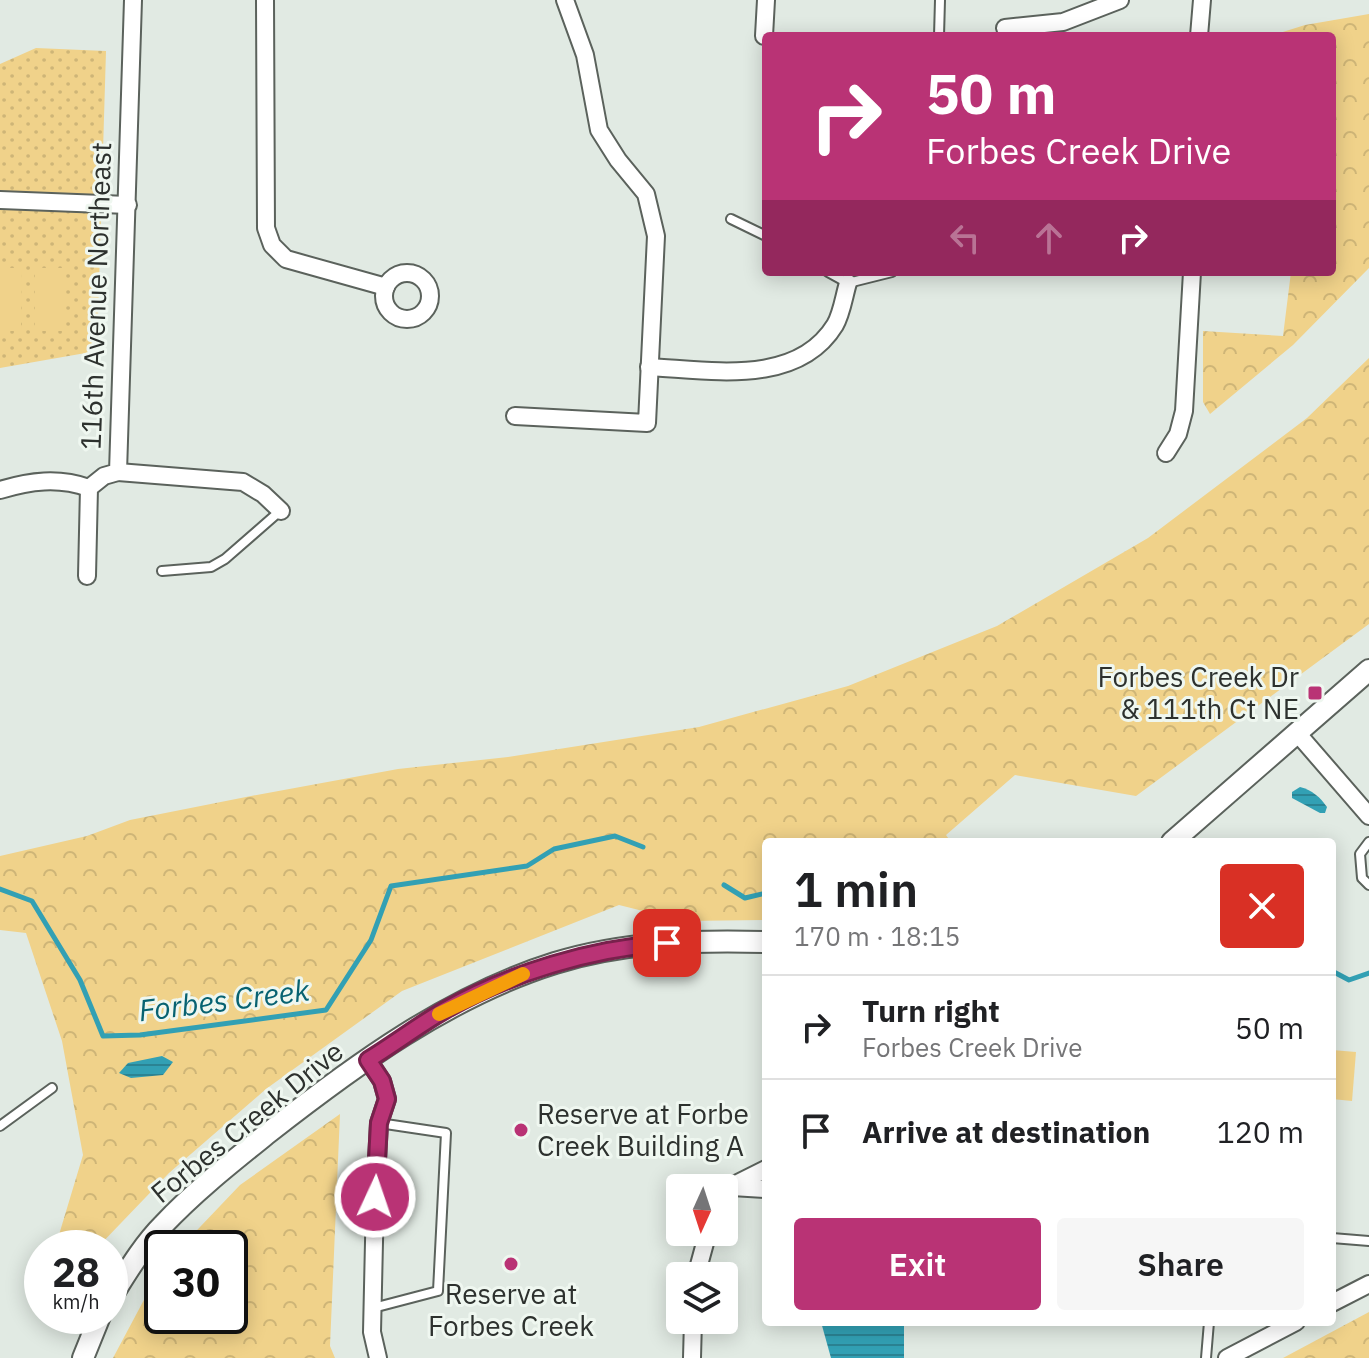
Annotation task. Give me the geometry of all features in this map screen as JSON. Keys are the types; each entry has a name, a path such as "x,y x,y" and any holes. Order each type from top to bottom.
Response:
{"street":[{"name":"116th Avenue Northeast","path":"87,576 89,488 104,476 118,472 133,0"},
{"path":"265,0 266,228 272,245 286,259 386,287"},
{"path":"515,416 647,423 656,236 646,194 618,160 599,130 585,55 565,0"},
{"path":"764,32 766,0"},
{"path":"1005,28 1063,22 1120,0"},
{"path":"1199,32 1202,0"},
{"path":"0,200 128,205"},
{"path":"1166,453 1178,434 1184,411 1192,276"},
{"path":"649,367 746,372 780,366 812,350 835,324 848,283"},
{"path":"118,472 243,482 263,494 281,511"},
{"path":"0,490 30,481 71,482 89,488"},
{"path":"1177,838 1369,670"},
{"path":"1298,734 1369,816"},
{"name":"Forbes Creek Drive","path":"128,1270 161,1226 218,1173 305,1105 446,1010 515,977 557,962 646,945 689,941 762,942"},
{"path":"368,1060 382,1081 387,1099 379,1123 372,1332 378,1358"},
{"path":"738,1185 762,1171"},
{"path":"738,1190 762,1189"},
{"path":"1336,1301 1369,1284"},
{"path":"1227,1358 1288,1326"},
{"path":"83,1358 92,1334"},
{"path":"692,1358 693,1334"}],"lane":[{"path":"939,32 940,0"},
{"path":"731,219 762,234"},
{"path":"835,276 848,283 876,276"},
{"path":"162,571 211,567 225,559 281,511"},
{"path":"1369,842 1360,854 1362,878 1369,885"},
{"path":"0,1126 52,1088"},
{"path":"373,1308 438,1291 446,1133 379,1123"},
{"path":"1336,1238 1369,1241"},
{"path":"1206,1358 1209,1326"}],"green space":[{"path":"1369,14 1369,268 1293,345 1210,414 1203,402 1203,331 1283,336 1290,276 1336,276 1336,32 1283,32"},
{"path":"36,48 106,51 97,351 0,368 0,64"},
{"path":"0,268 22,268 21,331 0,331"},
{"path":"35,268 64,268 64,331 35,331"},
{"path":"1369,358 1369,624 1136,796 1015,775 946,835 948,838 762,838 762,920 683,921 619,905 402,991 266,1089 169,1173 114,1230 60,1230 83,1155 62,1041 26,933 0,930 0,856 87,836 130,820 251,796 398,769 508,757 699,727 848,686 997,626 1148,538 1307,418"},
{"path":"1336,1050 1356,1052 1352,1101 1336,1099"},
{"path":"340,1114 330,1346 335,1358 113,1358 144,1300 144,1334 248,1334 248,1230 197,1230 240,1185"},
{"path":"1369,1312 1369,1358 1283,1358"}],"water":[{"path":"1300,787 1322,800 1327,807 1325,813 1292,798 1292,792"},
{"path":"162,1056 173,1062 163,1075 131,1078 119,1073 128,1063"},
{"path":"822,1326 904,1326 904,1358 831,1358"}],"waterway":[{"name":"Forbes Creek","path":"0,889 32,901 80,980 103,1036 140,1035 326,1010 371,940 391,886 527,866 554,849 615,836 643,847"},
{"name":"Forbes Creek","path":"724,885 745,898 762,894"},
{"name":"Forbes Creek","path":"1336,973 1349,980 1369,973"}],"slow traffic":[{"path":"439,1014 523,974"}],"place":[{"name":"Forbes Creek Dr & 111th Ct NE","path":"1315,693"},
{"name":"Reserve at Forbe Creek Building A","path":"521,1130"},
{"name":"Reserve at Forbes Creek","path":"511,1264"}],"route":[{"path":"375,1197 379,1123 387,1099 382,1081 368,1060 446,1010 515,977 557,962 640,945 667,943"}]}
